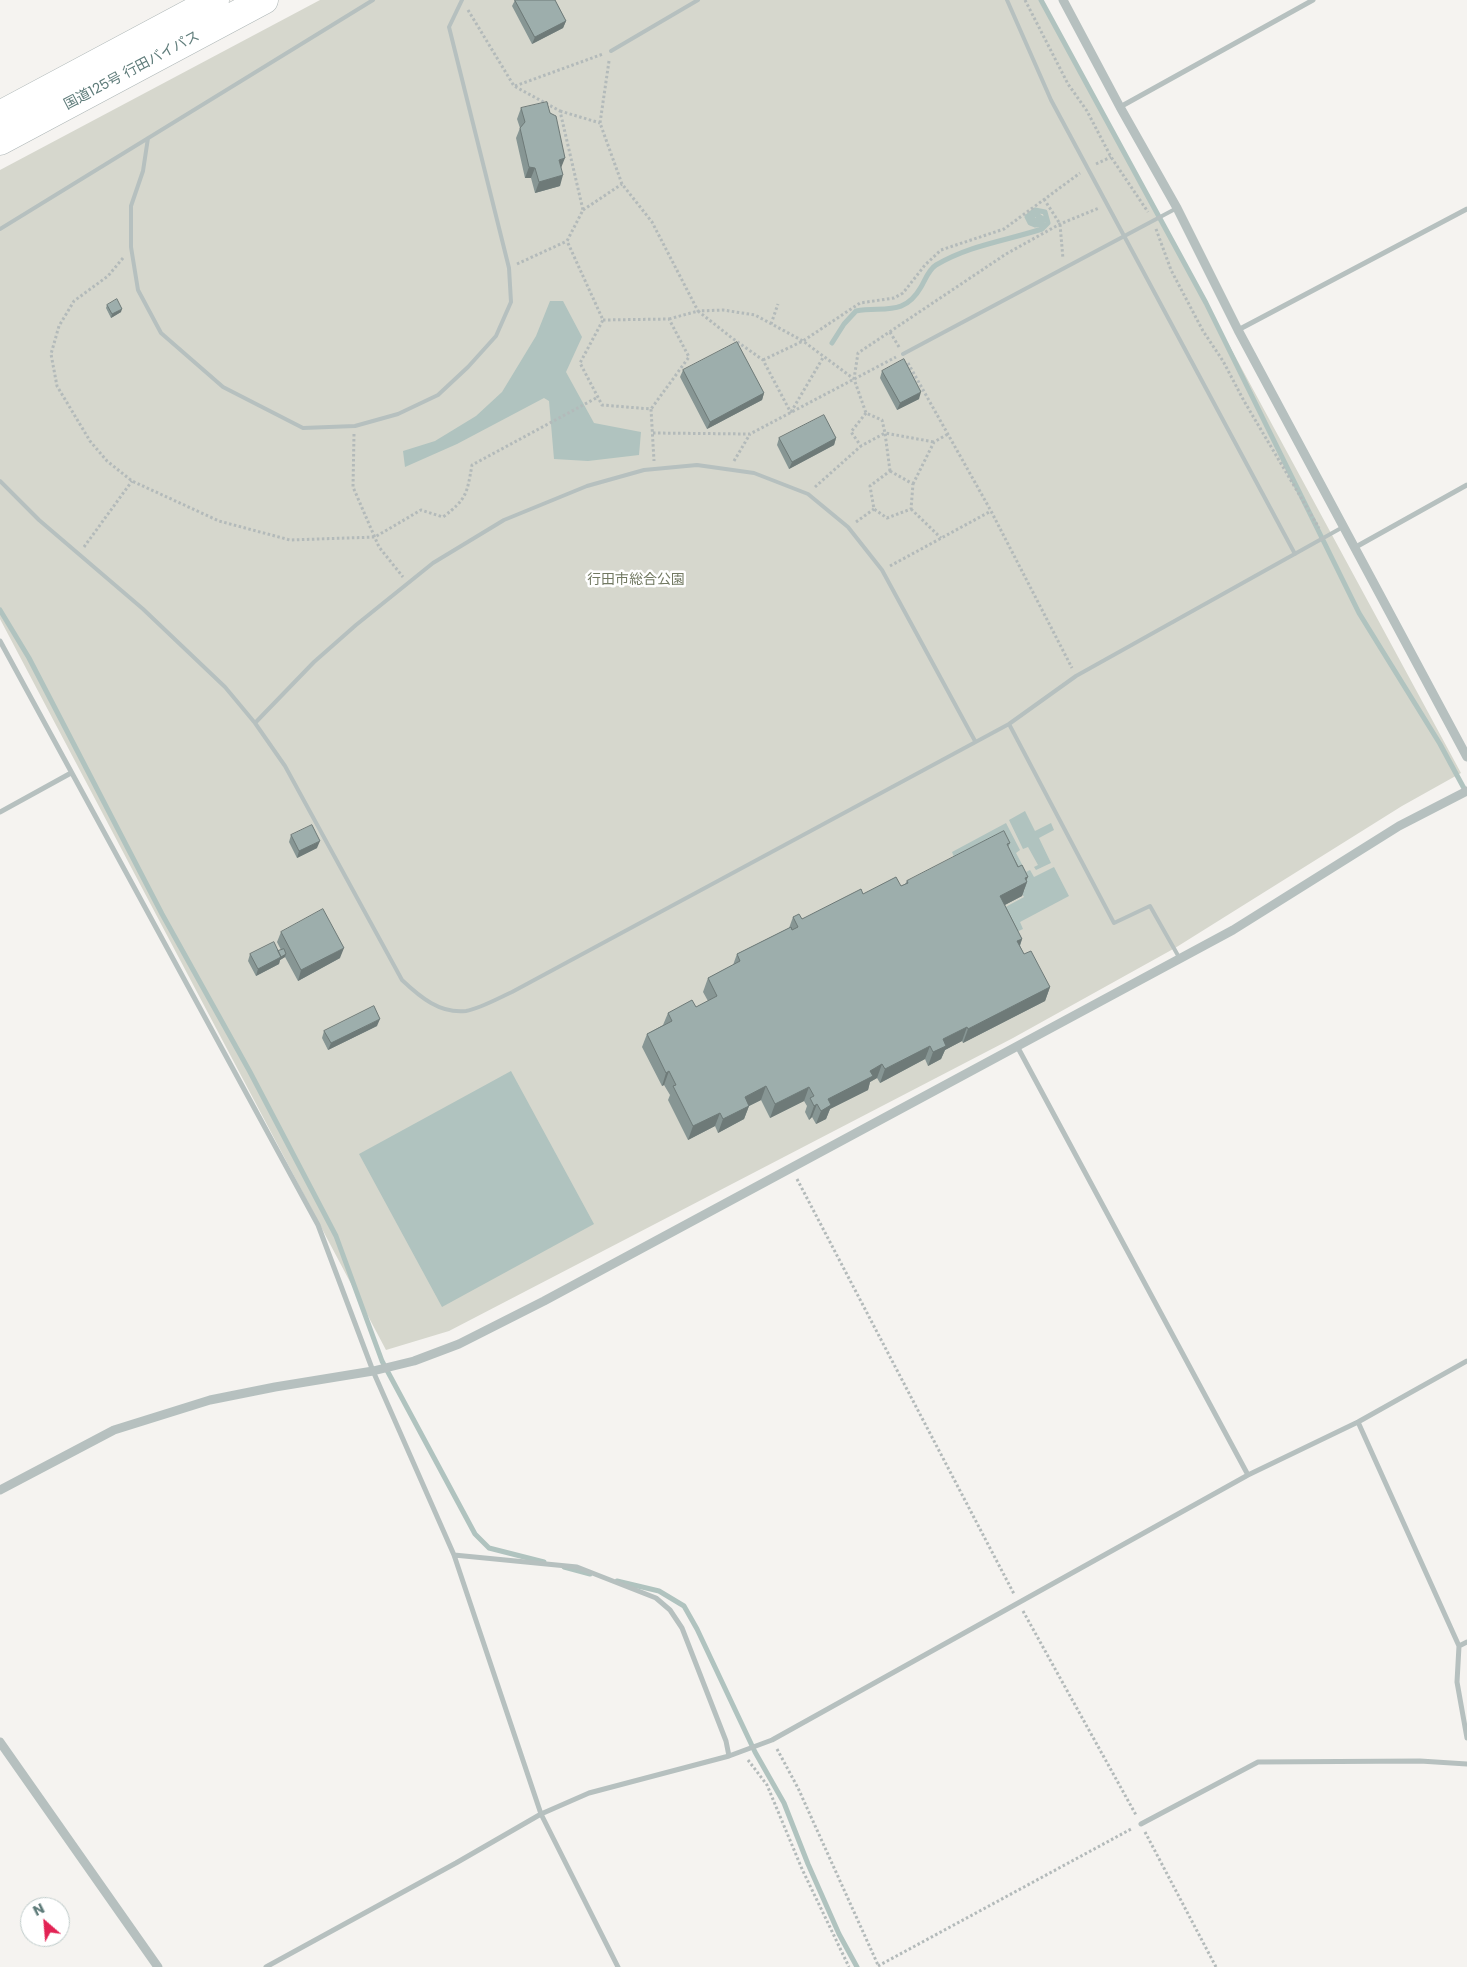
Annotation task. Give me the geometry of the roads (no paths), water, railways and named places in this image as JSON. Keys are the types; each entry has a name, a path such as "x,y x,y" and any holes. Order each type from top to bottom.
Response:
{"highway":[{"name":"国道125号 行田バイパス","path":"0,115 215,0"},
{"name":"国道125号 行田バイパス","path":"0,141 264,0"}],"street":[{"path":"1063,0 1177,208 1238,330 1467,757"},
{"path":"1120,107 1313,0"},
{"path":"1238,330 1467,209"},
{"path":"1354,548 1467,485"},
{"path":"0,641 318,1225 373,1371 454,1555 541,1814 618,1967"},
{"path":"0,812 71,773"},
{"path":"0,1490 114,1430 210,1400 373,1371 414,1361 459,1344 544,1301 1233,930 1399,826 1467,791"},
{"path":"1017,1046 1248,1475"},
{"path":"266,1967 541,1814 590,1793 729,1756 772,1740 1248,1475 1358,1422 1467,1361"},
{"path":"1358,1422 1459,1646 1457,1682 1467,1738"},
{"path":"454,1555 577,1567 656,1598 670,1610 682,1628 726,1741 729,1756"},
{"path":"1459,1646 1467,1642"},
{"path":"0,1742 158,1967"},
{"path":"1141,1824 1258,1762 1420,1761 1467,1764"}],"lane":[{"path":"0,229 373,0"},
{"path":"148,138 143,171 131,206 131,247 138,290 161,334 223,387 303,428 354,426 398,414 438,395 468,367 496,336 511,302 509,268 449,27 462,0"},
{"path":"611,51 698,0"},
{"path":"1007,0 1051,100 1086,168 1296,554"},
{"path":"903,354 1177,208"},
{"path":"255,723 314,662 356,625 433,563 504,520 587,486 644,470 697,465 754,473 808,494 848,527 882,570 974,741"},
{"path":"0,481 39,520 143,609 225,687 255,723 285,766 402,980 420,997 446,1010 467,1011 512,992 974,741 1009,724 1076,676 1343,527"},
{"path":"1009,724 1114,923 1150,906 1180,959"}],"waterway":[{"path":"1041,0 1206,303 1359,613 1440,744 1466,792"},
{"path":"832,343 844,324 856,311 892,308 907,303 936,265 975,248 1042,229 1048,223 1045,212 1035,210 1027,217 1030,223 1035,225 1042,224 1043,219 1036,214 1032,217 1033,220 1038,221 1038,219"},
{"path":"0,610 29,658 162,914 250,1072 336,1236 382,1361 475,1534 489,1548 544,1562"},
{"path":"564,1567 590,1574"},
{"path":"617,1581 659,1591 684,1606 697,1629 755,1752 784,1803 839,1934 857,1967"}],"park label":[{"name":"行田市総合公園","path":"636,580"}]}
